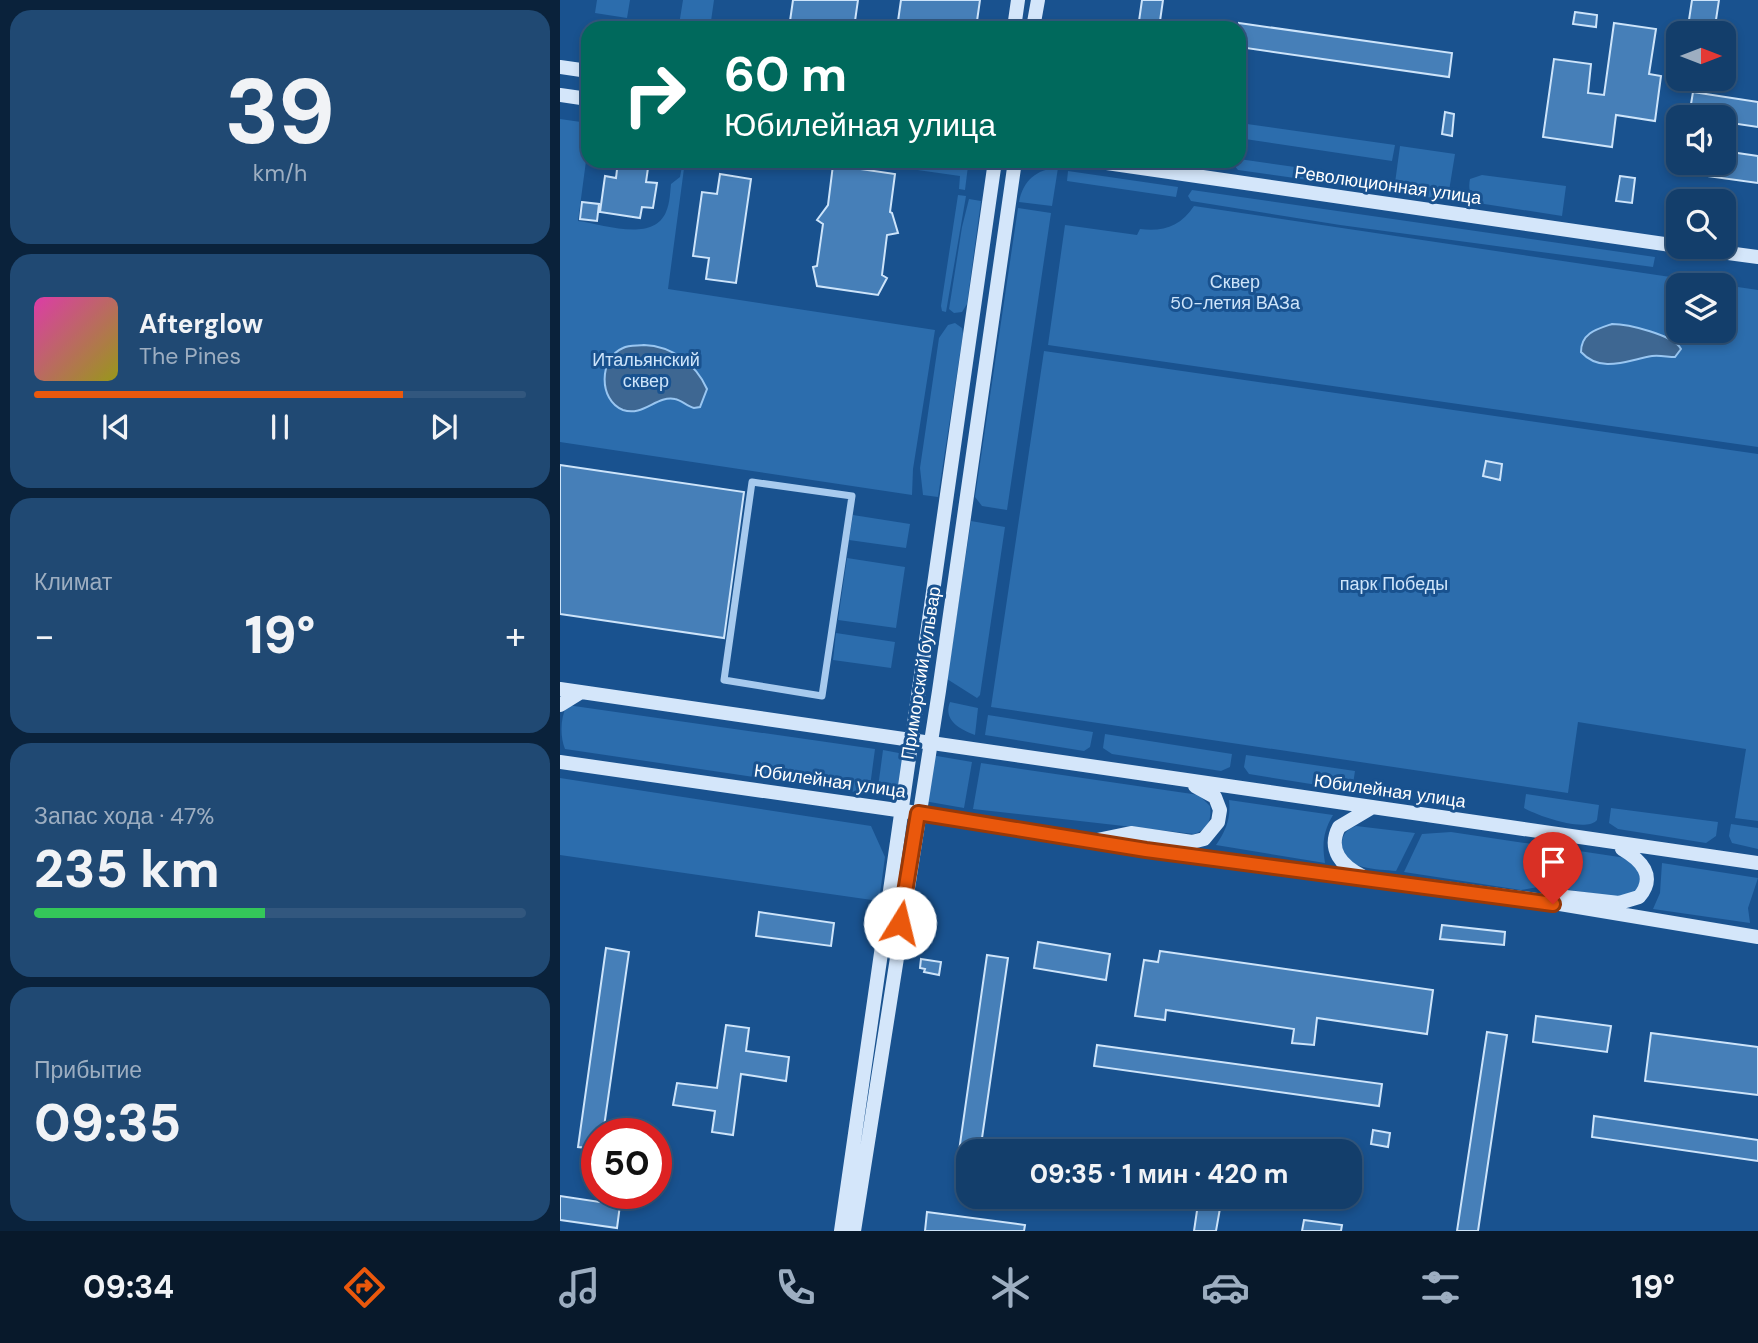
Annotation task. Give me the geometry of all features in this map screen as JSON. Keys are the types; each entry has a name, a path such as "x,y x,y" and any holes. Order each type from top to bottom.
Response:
{"main road":[{"path":"1015,21 1018,0"},
{"path":"1035,21 1038,0"},
{"path":"560,67 581,70"},
{"path":"560,95 581,98"},
{"path":"841,1231 994,168"},
{"name":"Приморский бульвар","path":"854,1231 1014,168"},
{"name":"Революционная улица","path":"1141,168 1666,244"},
{"name":"Революционная улица","path":"1736,254 1758,257"},
{"name":"Юбилейная улица","path":"560,689 912,738 1371,808 1758,863"},
{"path":"560,705 582,692"},
{"name":"Юбилейная улица","path":"564,760 918,813 1086,842 1530,899 1645,920 1758,936"},
{"path":"1086,842 1131,834 1192,842 1204,839 1218,822 1220,810 1215,797 1180,779"},
{"path":"1369,880 1340,861 1334,842 1339,827 1371,808"},
{"path":"1530,899 1557,895 1619,903 1639,897 1647,883 1645,868 1639,859 1615,844"}],"street":[{"path":"752,482 790,487 852,496 822,696 724,680 752,482"}],"green space":[{"path":"597,0 630,0 627,18 595,13"},
{"path":"683,0 714,0 711,21 680,21"},
{"name":"Итальянский сквер","path":"560,119 581,122 581,168 585,168 578,221 613,228 650,227 660,221 666,212 671,184 680,177 682,168 684,168 668,289 935,330 913,469 912,495 560,442"},
{"path":"1247,124 1395,145 1392,161 1246,139"},
{"path":"1400,146 1455,154 1448,197 1445,200 1407,194 1395,183"},
{"path":"1246,160 1373,178 1380,184 1372,189 1236,168 1246,168"},
{"path":"903,168 968,168 965,190 959,189 960,176"},
{"path":"1058,168 1052,206 1019,202 1027,182 1043,171"},
{"path":"1068,171 1178,187 1176,197 1067,181"},
{"path":"1482,175 1566,186 1562,216 1478,203 1471,195 1469,183 1470,179"},
{"path":"1192,190 1655,257 1653,267 1340,225 1191,201 1188,196"},
{"path":"958,195 966,196 946,312 942,311 941,306"},
{"path":"969,199 981,201 967,304 962,312 954,313 949,309"},
{"name":"Сквер 50-летия ВАЗа","path":"1194,206 1666,276 1666,343 1736,343 1736,287 1758,290 1758,447 1048,345 1065,225 1137,235 1140,229 1164,228 1183,218"},
{"path":"1018,208 1051,213 1007,510 982,506 975,497"},
{"path":"955,323 962,328 963,334 938,497 923,495 920,468 939,338 948,325"},
{"name":"парк Победы","path":"1044,351 1758,454 1758,821 1735,818 1746,749 1578,722 1568,793 991,707"},
{"path":"853,515 910,524 906,548 849,540"},
{"path":"971,521 1005,527 980,695 977,698 947,679"},
{"path":"847,558 905,567 896,628 838,620"},
{"path":"836,633 895,642 891,668 833,660"},
{"path":"950,702 978,708 975,735 954,723 949,714"},
{"path":"567,705 875,749 869,794 565,749 562,727"},
{"path":"988,715 1093,732 1090,747 1084,751 985,735"},
{"path":"1105,734 1232,754 1230,767 1221,771 1112,754 1103,748"},
{"path":"883,750 904,754 898,798 877,795"},
{"path":"931,755 972,762 964,808 924,801"},
{"path":"1246,755 1355,771 1353,784 1346,783 1336,788 1249,774 1244,767"},
{"path":"981,763 1199,795 1210,806 1210,820 1203,830 1194,834 973,809"},
{"path":"560,778 871,826 885,857 879,901 560,855"},
{"path":"1526,794 1599,805 1597,820 1583,825 1540,815 1524,808"},
{"path":"1229,800 1333,815 1324,838 1325,863 1216,845 1227,824"},
{"path":"1611,808 1718,822 1716,836 1706,843 1618,829 1609,823"},
{"path":"1731,824 1758,828 1758,849 1732,843 1729,836"},
{"path":"1356,826 1415,833 1396,871 1360,866 1346,858 1342,851 1343,839 1346,832"},
{"path":"1451,832 1626,858 1641,873 1639,891 1617,897 1544,886 1521,890 1404,872 1422,834"},
{"path":"1662,863 1758,878 1748,908 1750,923 1653,909 1660,893"}],"shaded area":[{"path":"1612,324 1639,328 1666,337 1666,343 1676,343 1681,349 1675,357 1652,356 1615,364 1597,362 1581,352 1584,340 1596,330"},
{"path":"644,345 664,349 690,364 707,389 700,407 694,408 668,399 637,411 623,410 615,405 606,389 609,360 623,348"}],"building":[{"path":"793,0 858,0 855,21 790,21"},
{"path":"901,0 980,0 977,21 898,21"},
{"path":"1142,0 1163,0 1160,21 1139,21"},
{"path":"1692,0 1719,0 1716,21 1689,21"},
{"path":"1575,12 1597,15 1596,27 1573,24"},
{"path":"1614,23 1656,29 1649,74 1661,76 1655,121 1616,115 1612,147 1543,137 1554,59 1591,64 1588,93 1604,95"},
{"path":"1246,24 1452,53 1449,77 1246,48"},
{"path":"1693,92 1758,102 1758,127 1736,124 1736,105 1691,105"},
{"path":"1445,112 1454,114 1452,136 1442,134"},
{"path":"1736,153 1758,156 1758,183 1700,175 1736,175"},
{"path":"617,168 648,168 646,182 657,183 653,208 642,207 640,218 600,212 605,176 616,178"},
{"path":"833,168 895,174 890,212 898,233 887,235 882,275 887,278 878,295 817,286 813,267 817,266 823,224 817,220 828,205"},
{"path":"720,174 751,179 736,283 706,279 709,258 693,256 702,192 717,194"},
{"path":"1620,176 1635,178 1632,203 1616,201"},
{"path":"582,202 599,204 597,221 580,219"},
{"path":"1486,461 1502,464 1500,480 1483,476"},
{"path":"560,465 744,492 724,638 560,614"},
{"path":"759,912 834,923 831,946 756,936"},
{"path":"1442,925 1505,932 1504,945 1440,939"},
{"path":"1038,942 1110,954 1106,980 1034,968"},
{"path":"606,948 629,952 605,1118 582,1118"},
{"path":"1160,951 1433,990 1427,1034 1317,1018 1314,1045 1292,1043 1294,1029 1166,1010 1165,1020 1135,1016 1144,960 1158,962"},
{"path":"987,955 1008,958 982,1139 961,1139"},
{"path":"921,959 941,962 939,975 924,972 925,969 920,968"},
{"path":"1536,1016 1611,1026 1607,1052 1533,1042"},
{"path":"726,1025 749,1028 746,1051 789,1057 786,1081 741,1074 733,1135 712,1132 715,1111 673,1105 677,1083 717,1088"},
{"path":"1487,1032 1507,1035 1478,1231 1457,1231"},
{"path":"1651,1033 1758,1047 1758,1095 1645,1081"},
{"path":"1097,1045 1382,1084 1379,1106 1094,1066"},
{"path":"1594,1116 1758,1140 1758,1161 1592,1137"},
{"path":"581,1126 581,1147 578,1147"},
{"path":"1373,1130 1390,1133 1388,1147 1371,1144"},
{"path":"560,1196 581,1199 581,1209 619,1209 617,1228 560,1220"},
{"path":"1197,1209 1220,1209 1216,1231 1194,1231"},
{"path":"927,1212 1025,1225 1024,1231 925,1231"},
{"path":"1304,1220 1342,1225 1341,1231 1302,1231"}],"route":[{"path":"900,923 918,813 1086,842 1553,904"}]}
